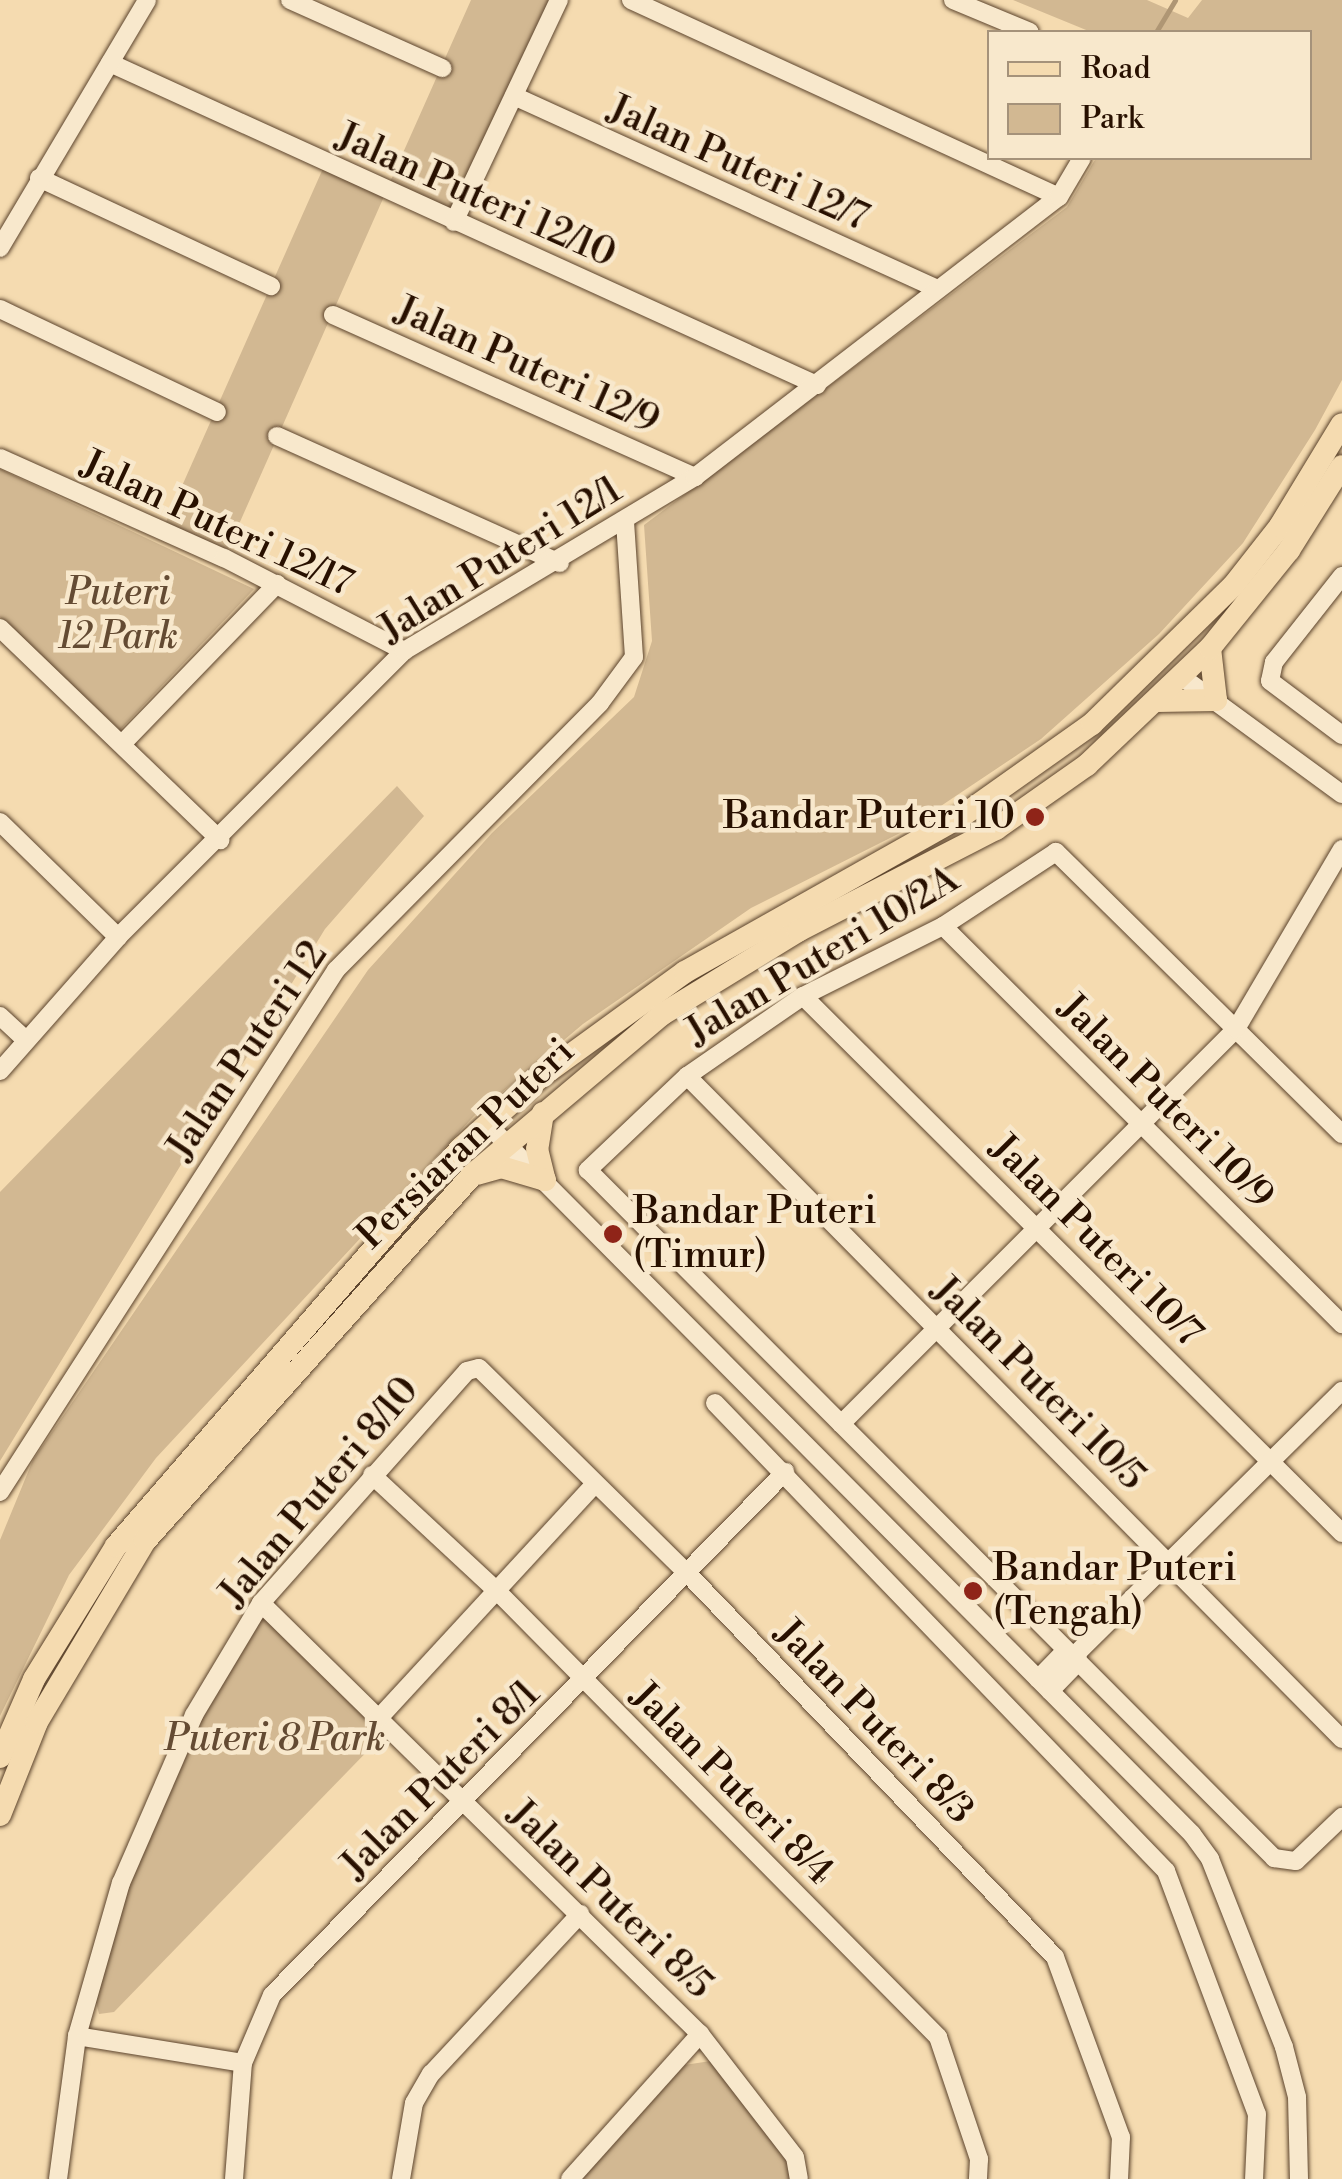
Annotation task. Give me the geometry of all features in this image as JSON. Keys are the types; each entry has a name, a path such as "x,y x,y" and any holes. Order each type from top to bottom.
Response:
{"main road":[{"name":"Persiaran Puteri","path":"0,1757 34,1679 116,1546 403,1209 539,1078 685,972 990,798 1124,697 1187,638 1280,526 1342,424"},
{"name":"Persiaran Puteri","path":"0,1815 37,1722 146,1541 472,1175 621,1044 725,974 1028,809 1156,701 1210,648 1289,550 1342,466"},
{"path":"1124,697 1182,677 1187,638"},
{"path":"1156,701 1216,700 1210,648"},
{"path":"543,1112 537,1150 545,1180"},
{"path":"472,1175 501,1166 545,1180"}],"street":[{"path":"0,248 146,0"},
{"path":"290,0 442,68"},
{"path":"454,222 558,0"},
{"path":"632,0 1059,197"},
{"path":"953,0 1025,30"},
{"name":"Jalan Puteri 12/10","path":"110,63 817,385"},
{"name":"Jalan Puteri 12/7","path":"514,96 936,288"},
{"name":"Jalan Puteri 12/1","path":"0,1071 118,938 220,840 404,651 560,563 695,477 1059,197 1081,160"},
{"path":"39,178 271,286"},
{"path":"0,310 217,412"},
{"name":"Jalan Puteri 12/9","path":"333,314 695,477"},
{"path":"277,436 560,563"},
{"name":"Jalan Puteri 12/17","path":"0,458 277,584 404,651"},
{"name":"Jalan Puteri 12","path":"0,1492 336,970 600,703 634,656 624,522"},
{"path":"1342,576 1274,662 1270,681 1342,735"},
{"path":"122,744 277,584"},
{"path":"0,628 220,840"},
{"path":"1182,677 1342,794"},
{"path":"0,822 118,938"},
{"path":"1342,848 1236,1029 841,1424 1278,1861 1296,1861 1342,1817"},
{"name":"Jalan Puteri 10/2A","path":"841,1424 588,1170 687,1076 803,996 943,926 1056,852 1236,1029"},
{"name":"Jalan Puteri 10/9","path":"943,926 1342,1324"},
{"name":"Jalan Puteri 10/7","path":"803,996 1342,1533"},
{"path":"0,1016 25,1039"},
{"path":"1236,1029 1342,1134"},
{"name":"Jalan Puteri 10/5","path":"687,1076 1342,1738"},
{"path":"488,1125 1192,1834 1210,1859 1284,2047 1297,2096 1298,2179"},
{"name":"Jalan Puteri 8/10","path":"58,2179 76,2036 120,1884 194,1715 261,1604 466,1371 479,1368"},
{"name":"Jalan Puteri 8/3","path":"479,1368 689,1576 1055,1956 1121,2137 1119,2179"},
{"path":"1044,1685 1342,1391"},
{"path":"715,1404 785,1472 1166,1872 1257,2114 1254,2179"},
{"name":"Jalan Puteri 8/1","path":"234,2179 243,2063 272,1995 586,1682 785,1472"},
{"name":"Jalan Puteri 8/4","path":"372,1474 498,1592 938,2037 979,2159 978,2179"},
{"path":"378,1719 594,1485"},
{"name":"Jalan Puteri 8/5","path":"261,1604 700,2034 795,2157 800,2179"},
{"path":"400,2179 414,2103 431,2074 580,1914"},
{"path":"570,2179 700,2034"},
{"path":"76,2036 243,2063"}],"green space":[{"name":"Puteri 12 Park","path":"471,0 559,0 454,222 386,192 224,558 162,531 325,164 386,191"},
{"path":"1013,0 1147,0 1188,18 1202,0 1342,0 1342,380 1243,543 1159,634 1041,739 902,832 751,908 583,1024 474,1116 156,1458 69,1575 0,1716 0,1540 33,1460 368,970 492,833 634,697 652,641 644,525 1067,207 1095,160 1312,160 1312,30 1086,30"},
{"name":"Puteri 12 Park","path":"0,469 254,589 120,730 0,617"},
{"path":"397,786 424,816 325,929 0,1461 0,1192"},
{"name":"Puteri 8 Park","path":"263,1612 384,1734 114,2012 99,2014 93,1990 124,1883 200,1717"},
{"path":"711,2061 788,2159 792,2179 577,2179 684,2065"}],"waterway":[{"path":"1157,30 1175,0"}],"place":[{"name":"Bandar Puteri 10","path":"1035,817"},
{"name":"Bandar Puteri (Timur)","path":"613,1234"},
{"name":"Bandar Puteri (Tengah)","path":"973,1591"}]}
